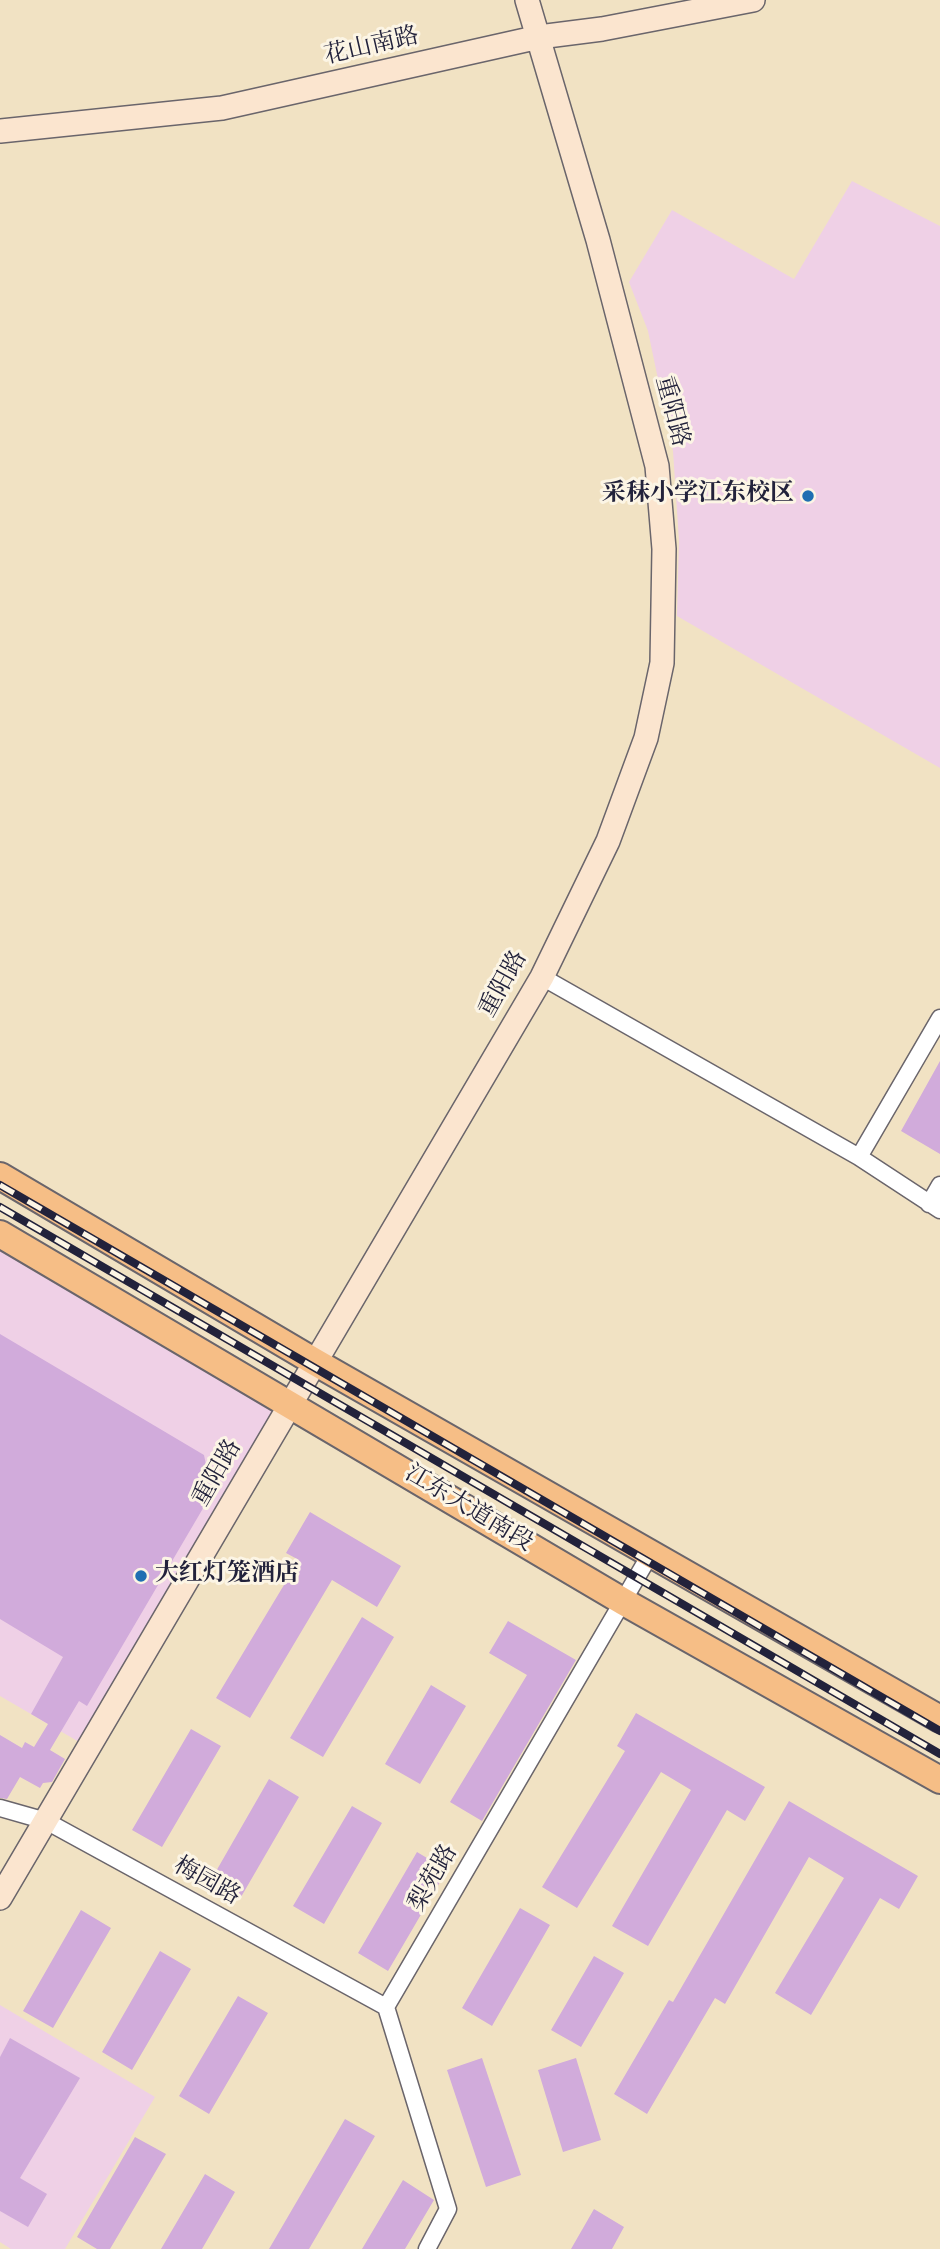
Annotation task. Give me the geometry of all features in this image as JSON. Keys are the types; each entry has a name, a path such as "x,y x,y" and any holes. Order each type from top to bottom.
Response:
{"main road":[{"path":"0,1176 315,1362 940,1718"},
{"name":"江东大道南段","path":"0,1234 624,1602 940,1780"}],"street":[{"name":"重阳路","path":"0,1898 542,977 608,841 646,738 662,663 664,549 657,466 598,240 527,0"},
{"name":"花山南路","path":"0,131 222,108 539,37 602,29 753,0"},
{"path":"542,977 859,1157 934,1207 940,1185"},
{"path":"859,1157 940,1018"},
{"name":"梨苑路","path":"386,2007 651,1553"},
{"name":"梅园路","path":"0,1808 46,1821 386,2007"},
{"path":"386,2007 448,2209 427,2249"}],"shaded area":[{"name":"采秣小学江东校区","path":"852,181 940,226 940,768 677,616 679,541 673,451 648,331 629,282 672,210 794,279"},
{"path":"0,1235 289,1405 86,1746 0,1696"},
{"path":"0,2005 155,2097 65,2249 11,2249 0,2242"}],"building":[{"path":"940,1061 940,1154 901,1131"},
{"path":"0,1334 204,1455 212,1493 87,1706 79,1701 50,1750 65,1759 52,1782 43,1783 40,1788 20,1777 7,1799 0,1798 0,1735 22,1748 25,1742 34,1747 48,1724 31,1714 63,1657 0,1619"},
{"path":"310,1512 401,1566 377,1607 332,1580 250,1718 216,1698 299,1560 286,1553"},
{"path":"362,1617 394,1637 323,1757 290,1738"},
{"path":"508,1621 576,1660 482,1821 450,1802 527,1675 489,1653"},
{"path":"431,1685 466,1706 420,1784 385,1764"},
{"path":"636,1713 765,1787 745,1821 727,1810 648,1946 612,1926 691,1790 661,1772 577,1908 542,1887 625,1751 617,1746"},
{"path":"191,1729 221,1746 162,1847 132,1830"},
{"path":"269,1779 299,1797 241,1897 211,1880"},
{"path":"789,1801 918,1876 899,1909 880,1898 811,2015 775,1993 844,1878 809,1857 725,2004 715,1998 647,2114 614,2094 669,2000 673,2002"},
{"path":"352,1806 382,1823 324,1924 293,1906"},
{"path":"417,1852 447,1870 388,1971 358,1953"},
{"path":"520,1908 550,1925 492,2026 462,2008"},
{"path":"81,1910 111,1928 53,2028 23,2011"},
{"path":"160,1951 191,1969 132,2070 102,2052"},
{"path":"594,1956 624,1973 581,2047 551,2030"},
{"path":"238,1996 268,2013 209,2114 179,2096"},
{"path":"10,2038 80,2078 20,2178 47,2194 28,2227 0,2211 0,2057"},
{"path":"482,2058 521,2175 486,2187 447,2070"},
{"path":"576,2058 601,2140 563,2152 538,2070"},
{"path":"345,2119 375,2136 309,2249 269,2249"},
{"path":"135,2137 166,2154 110,2249 97,2249 77,2237"},
{"path":"205,2174 235,2192 202,2249 161,2249"},
{"path":"403,2180 434,2200 405,2249 362,2249"},
{"path":"594,2209 624,2227 612,2249 571,2249"}],"railway":[{"path":"0,1185 940,1731"},
{"path":"0,1207 940,1754"}],"place":[{"name":"采秣小学江东校区","path":"808,496"},
{"name":"大红灯笼酒店","path":"141,1576"}]}
